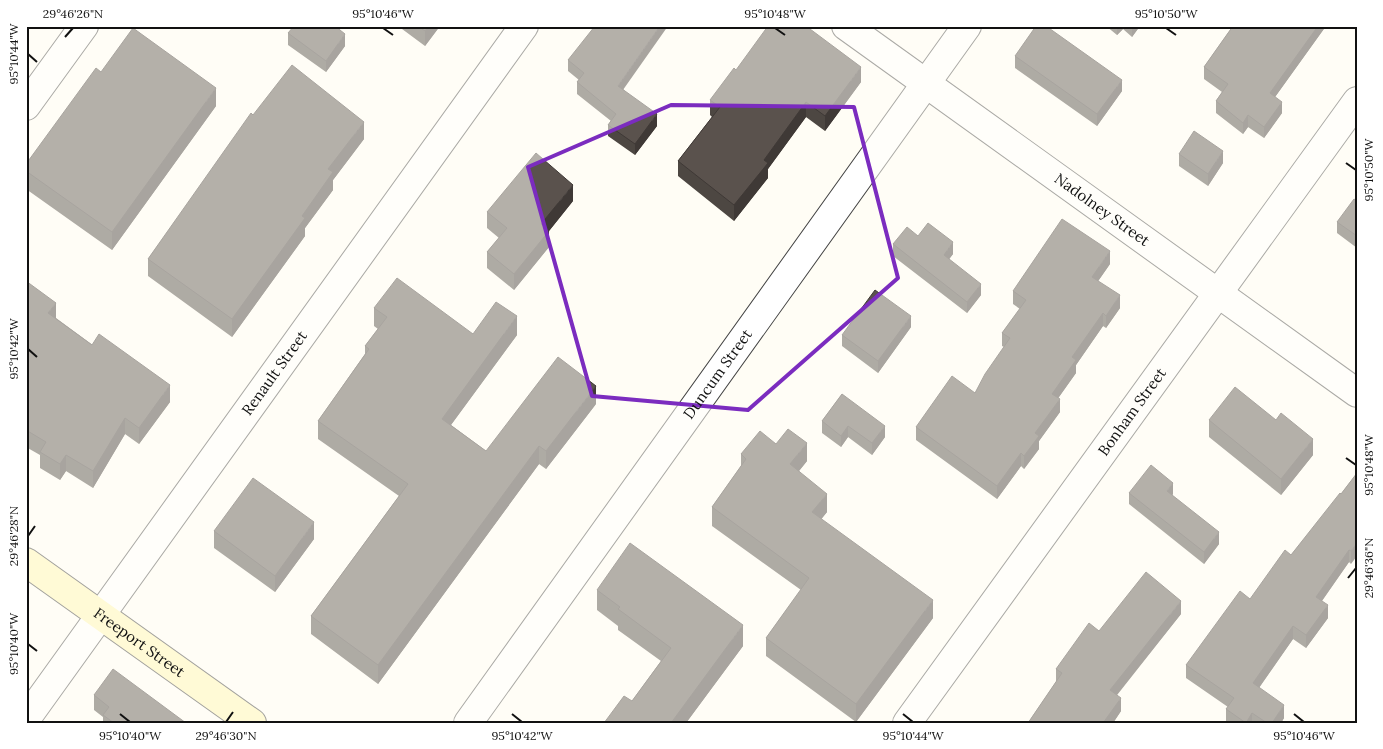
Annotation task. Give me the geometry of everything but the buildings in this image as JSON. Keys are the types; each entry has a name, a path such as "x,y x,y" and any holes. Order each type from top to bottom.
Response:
{"main road":[{"name":"Freeport Street","path":"26,562 252,723"}],"street":[{"path":"26,106 84,26"},
{"name":"Renault Street","path":"26,719 524,26"},
{"name":"Nadolney Street","path":"846,26 1357,393"},
{"name":"Duncum Street","path":"468,723 967,26"},
{"name":"Bonham Street","path":"907,723 1357,101"}],"highlighted area":[{"path":"671,105 854,107 898,278 748,410 592,396 528,167"}]}
